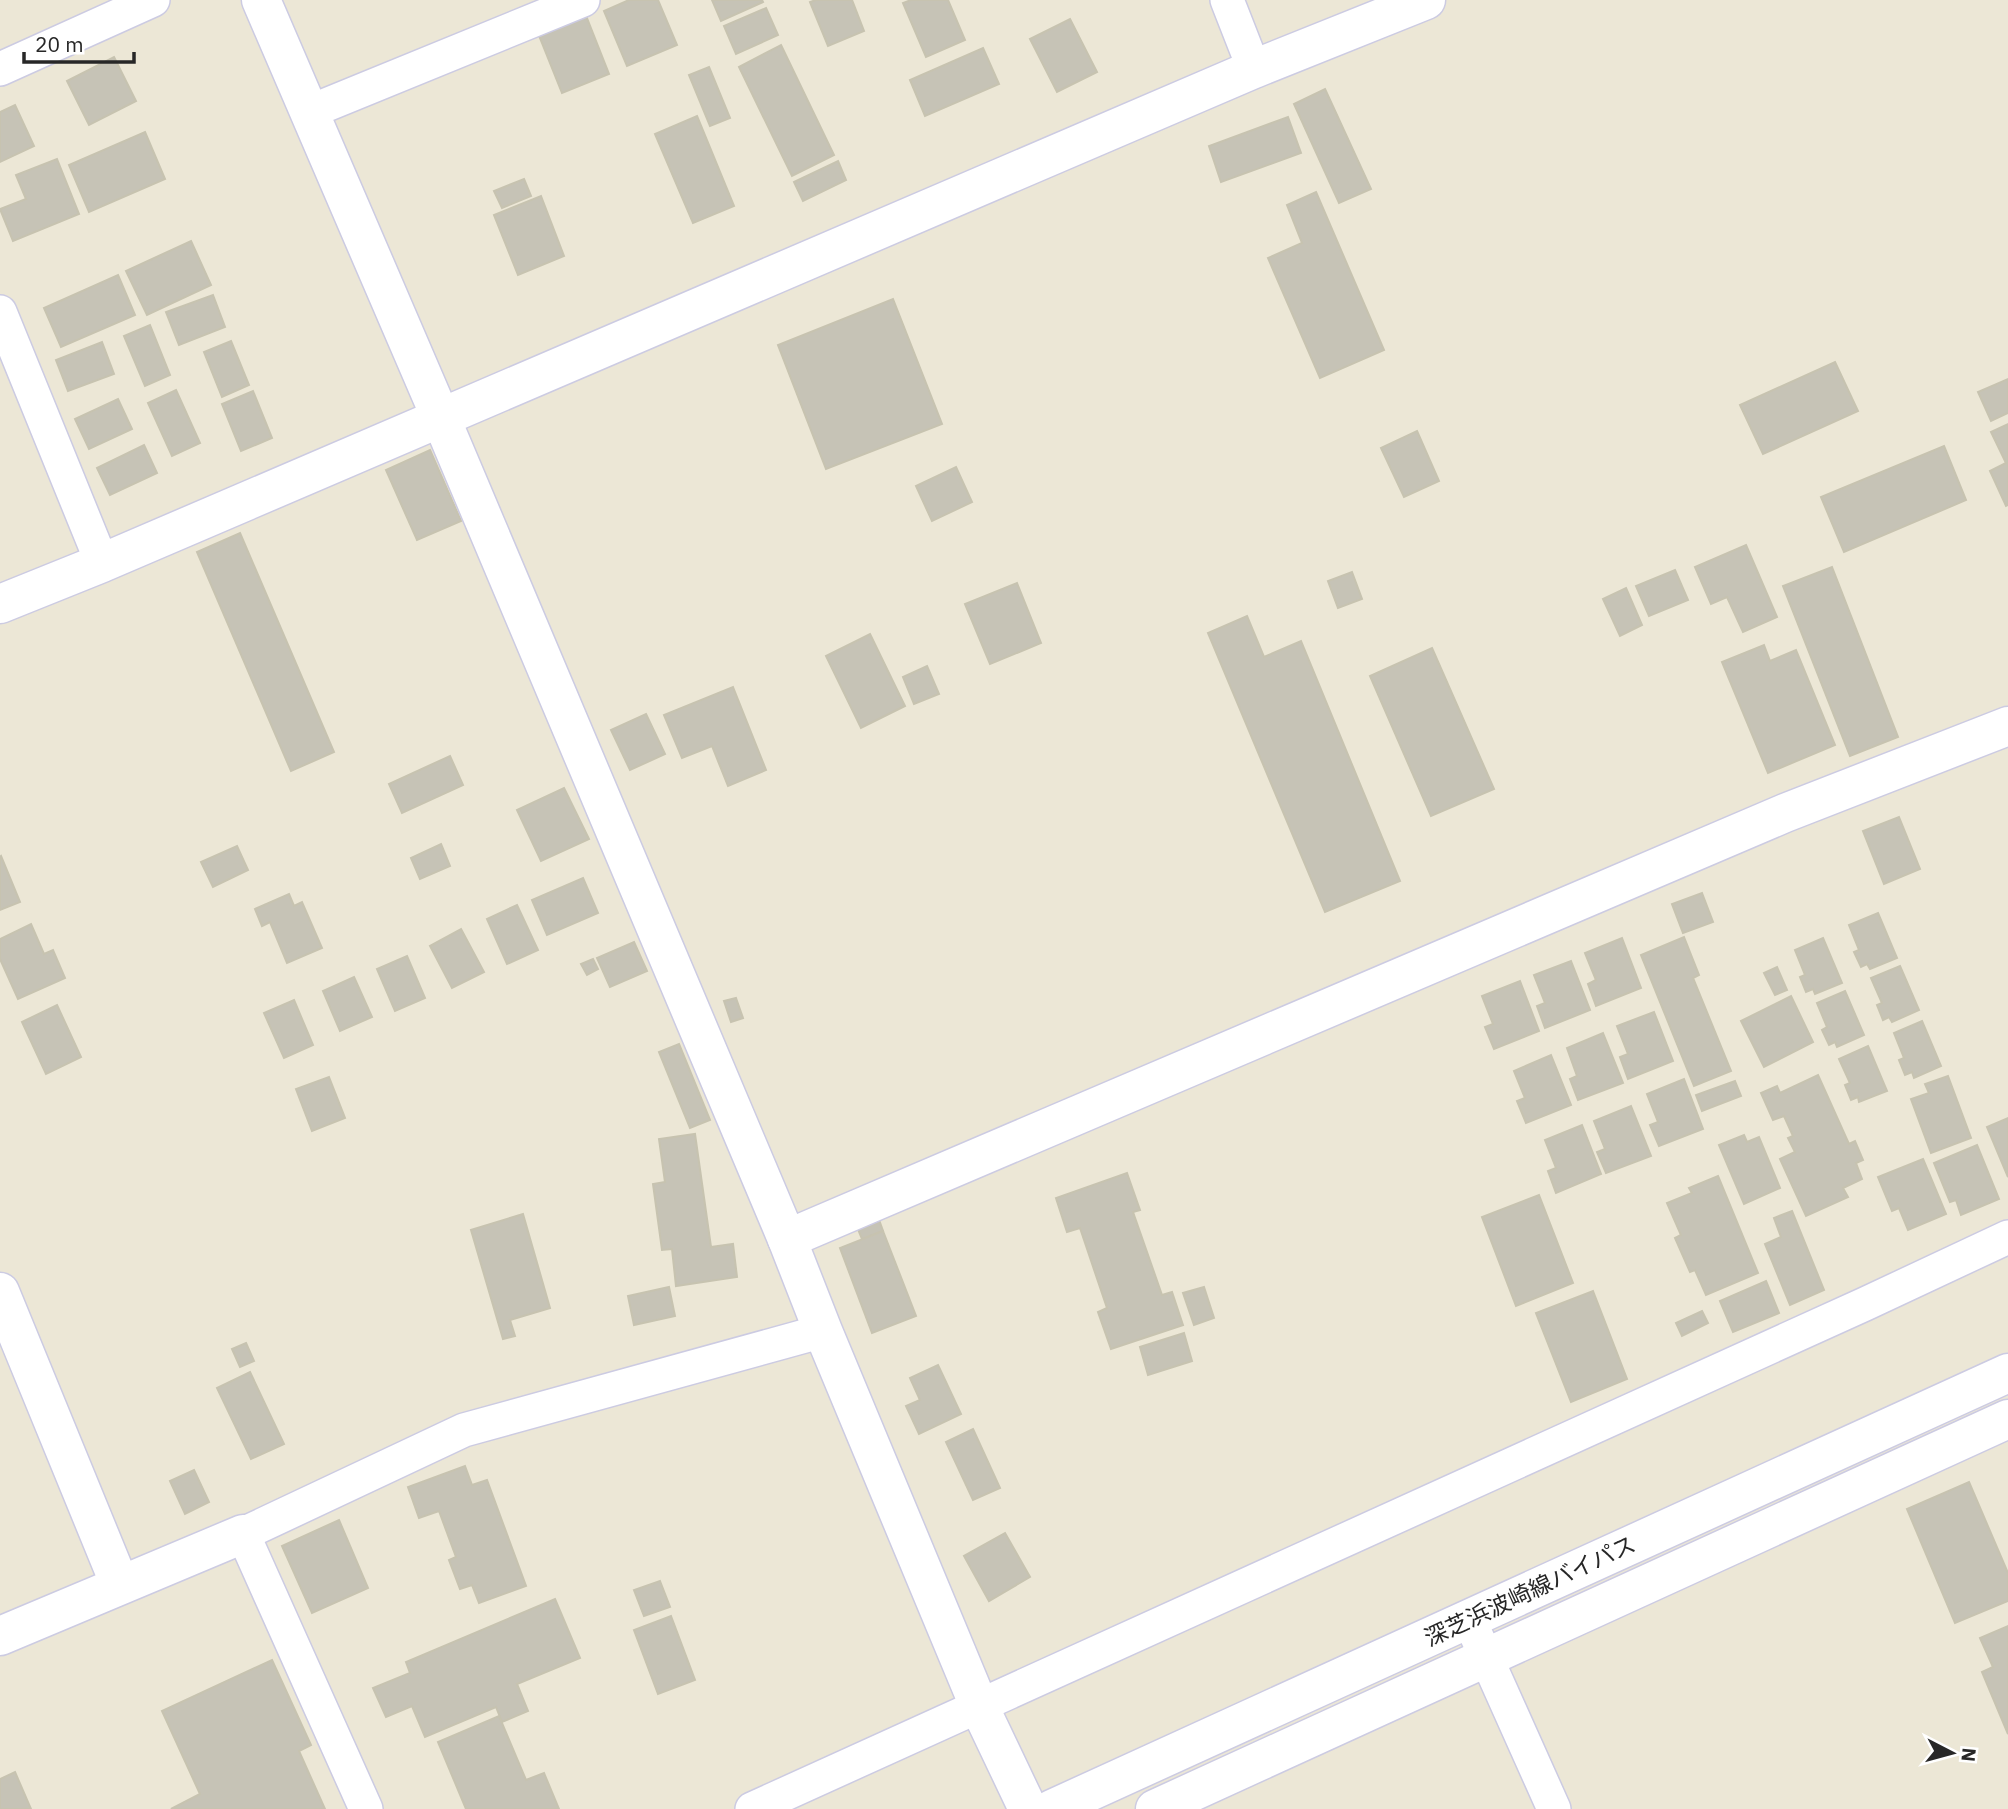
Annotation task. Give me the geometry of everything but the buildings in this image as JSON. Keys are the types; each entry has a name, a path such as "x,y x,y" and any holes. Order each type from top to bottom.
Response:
{"street":[{"path":"0,69 153,0"},
{"path":"261,0 787,1238 979,1706 1028,1809"},
{"path":"309,112 583,0"},
{"path":"1227,0 1254,69"},
{"path":"0,604 102,563 1254,69 1424,0"},
{"path":"0,312 102,563"},
{"path":"787,1238 1785,813 2008,726"},
{"path":"752,1809 2008,1237"},
{"path":"0,1292 120,1585"},
{"path":"0,1636 243,1534 464,1430 823,1331"},
{"name":"深芝浜波崎線バイパス","path":"1052,1809 2008,1373"},
{"name":"深芝浜波崎線バイパス","path":"1155,1809 2008,1419"},
{"path":"243,1534 366,1809"},
{"path":"1468,1619 1554,1809"}]}
